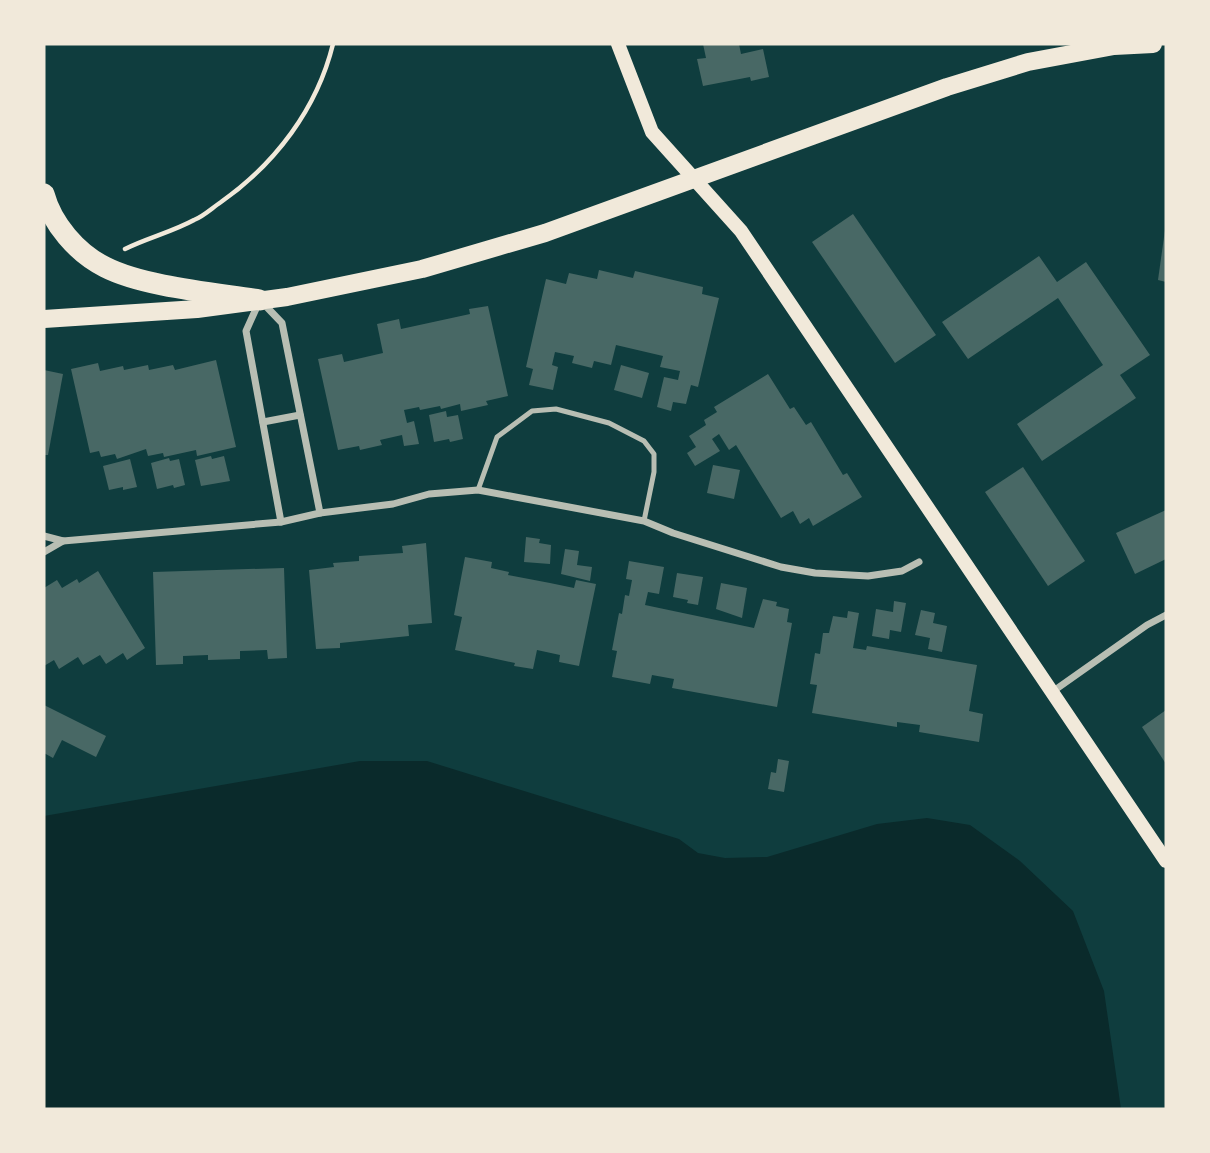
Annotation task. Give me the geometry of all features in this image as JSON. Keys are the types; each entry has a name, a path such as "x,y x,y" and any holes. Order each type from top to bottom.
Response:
{"highway":[{"path":"44,194 55,220 69,239 105,267 140,279 260,300"}],"main road":[{"path":"618,44 652,132 741,231 1166,862"},
{"path":"44,319 154,313 260,300 422,269 545,233 947,88 1028,62 1077,48 1153,44"}],"street":[{"path":"281,522 246,331 260,300 282,323 320,513"},
{"path":"263,422 300,415"},
{"path":"44,536 63,541 281,522 320,513 393,504 429,494 478,489 644,521 673,533 782,567 815,573 868,576 902,571 919,562"},
{"path":"44,552 63,541"},
{"path":"1052,692 1147,625 1166,615"}],"lane":[{"path":"478,489 497,437 532,411 556,409 609,422 644,440 654,454 644,521"}],"path":[{"path":"118,253 196,220 244,186 279,148 308,108 321,82 333,44"}],"water":[{"path":"360,761 427,761 679,839 698,853 725,858 767,857 877,824 927,818 970,825 1020,861 1073,911 1104,991 1121,1109 44,1109 44,816"}],"building":[{"path":"703,44 739,44 741,54 763,49 769,77 751,81 750,77 703,86 697,59 706,58"},
{"path":"853,214 936,335 895,363 812,242"},
{"path":"1166,231 1166,282 1158,280"},
{"path":"1039,256 1057,282 1086,262 1150,355 1120,375 1136,398 1042,461 1017,424 1103,365 1058,298 968,359 942,322"},
{"path":"599,270 633,278 635,271 703,287 702,294 719,298 698,387 691,385 686,404 673,402 671,411 657,407 664,377 678,380 680,371 660,367 663,356 616,345 611,365 594,361 592,368 572,363 574,356 555,352 552,365 558,367 553,390 529,385 533,369 526,367 546,279 566,284 569,273 597,279"},
{"path":"488,306 508,396 486,401 488,405 461,411 460,404 441,409 440,406 404,410 407,423 414,421 419,444 404,446 402,435 380,440 382,445 360,450 359,446 338,450 318,359 342,354 344,362 383,353 377,324 399,319 401,329 470,314 469,309"},
{"path":"216,360 236,447 197,456 196,450 164,457 163,453 148,456 146,449 117,459 115,454 101,457 99,451 90,453 71,369 98,363 100,371 123,366 124,370 148,365 149,370 173,365 175,370"},
{"path":"621,365 649,373 642,398 614,390"},
{"path":"44,370 63,374 48,455 44,455"},
{"path":"768,374 790,409 794,407 806,425 811,422 843,475 847,473 862,497 813,526 809,518 800,524 793,511 781,518 736,445 729,450 719,434 712,439 720,451 695,466 687,453 696,447 689,436 706,425 704,420 717,412 714,407"},
{"path":"446,411 447,417 458,415 463,439 434,442 429,415"},
{"path":"211,456 212,459 224,456 230,481 201,486 195,460"},
{"path":"169,458 170,461 179,459 185,485 157,489 151,463"},
{"path":"130,459 137,487 109,490 103,466"},
{"path":"713,465 740,470 734,499 707,493"},
{"path":"1023,467 1085,561 1048,586 985,492"},
{"path":"1166,510 1166,559 1135,574 1116,533"},
{"path":"526,537 540,539 539,543 551,545 550,564 524,562"},
{"path":"426,543 432,623 408,625 409,636 340,643 340,648 316,649 309,570 334,567 333,563 359,561 359,556 403,553 402,546"},
{"path":"565,549 579,551 577,565 592,567 590,581 561,574"},
{"path":"465,557 492,562 491,568 509,572 508,575 574,588 576,580 596,584 579,666 559,662 560,655 537,650 533,669 455,650 462,617 454,615"},
{"path":"629,561 664,567 659,594 648,592 645,605 754,628 763,599 777,602 776,606 789,609 787,622 792,623 777,707 672,688 674,679 652,675 650,684 612,677 617,651 612,650 619,613 622,614 625,595 629,596 632,580 626,579"},
{"path":"284,568 287,658 268,659 267,650 240,651 240,659 208,660 208,655 183,656 183,664 156,665 153,572"},
{"path":"98,571 145,648 127,660 123,653 106,664 100,655 83,665 78,657 59,669 54,660 44,666 44,588 57,580 62,588 77,579 79,583"},
{"path":"677,573 703,577 698,605 673,597"},
{"path":"721,583 747,588 742,618 716,609"},
{"path":"894,601 906,603 901,632 890,630 889,639 872,636 876,609 893,612"},
{"path":"921,610 935,613 933,623 947,626 942,652 928,649 930,638 915,635"},
{"path":"848,611 859,613 853,648 866,650 867,646 977,665 969,711 983,714 979,742 919,732 920,725 897,722 897,727 812,713 817,685 810,684 815,653 820,654 823,633 829,633 833,616 847,618"},
{"path":"44,705 106,736 96,757 62,740 53,758 44,753"},
{"path":"1166,710 1166,764 1142,727"},
{"path":"778,759 789,761 784,792 768,789 771,772 776,773"}]}
